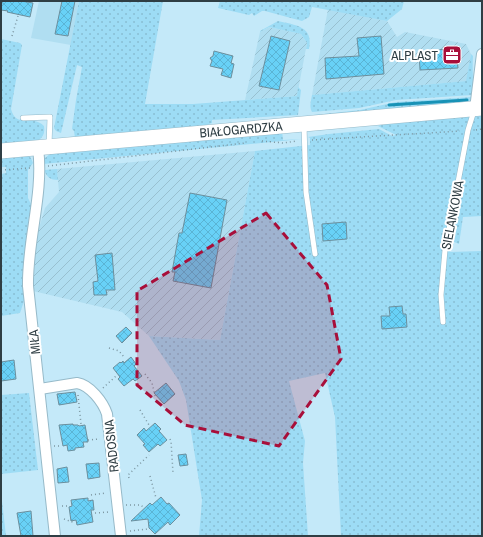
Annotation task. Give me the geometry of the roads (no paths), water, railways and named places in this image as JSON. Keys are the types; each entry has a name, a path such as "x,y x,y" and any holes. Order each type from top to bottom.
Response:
{"main road":[{"name":"BIAŁOGARDZKA","path":"1,151 479,108"}],"street":[{"path":"479,108 482,54"},
{"name":"MIŁA","path":"44,147 39,167 28,270 29,299 55,536"},
{"name":"RADOSNA","path":"40,389 77,383 83,384 105,409 107,414 121,534"}],"lane":[{"name":"SIELANKOWA","path":"443,322 441,295 445,250 468,130 479,108"},
{"path":"23,118 50,118 44,147"},
{"path":"304,124 306,192 315,254"}],"waterway":[{"path":"389,105 467,100"}],"place":[{"name":"ALPLAST","path":"452,55"}]}
